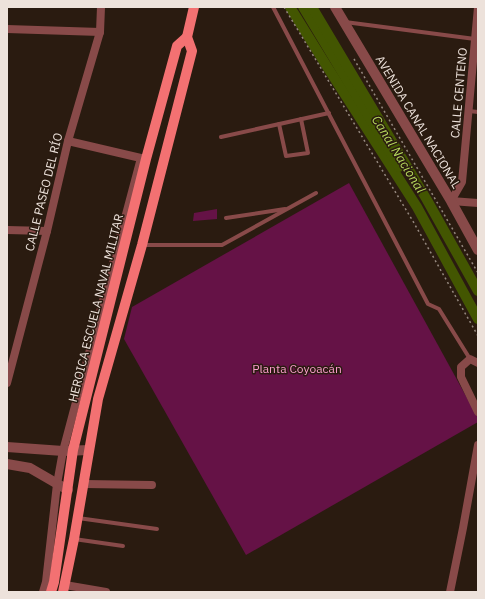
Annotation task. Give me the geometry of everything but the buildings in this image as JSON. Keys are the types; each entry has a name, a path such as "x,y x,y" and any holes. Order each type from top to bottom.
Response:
{"main road":[{"name":"HEROICA ESCUELA NAVAL MILITAR","path":"64,589 98,399 142,245 192,51 187,37 194,7"},
{"name":"HEROICA ESCUELA NAVAL MILITAR","path":"51,592 54,582 68,490 68,451 143,158 177,46 187,37"}],"street":[{"name":"CALLE PASEO DEL RÍO","path":"7,383 47,231 68,141 100,32 101,7"},
{"name":"AVENIDA CANAL NACIONAL","path":"335,7 451,201 478,250"},
{"name":"CALLE CENTENO","path":"451,201 462,182 477,40 478,7"},
{"path":"7,29 100,32"},
{"path":"68,141 143,158"},
{"path":"451,201 478,203"},
{"path":"7,230 47,231"},
{"path":"478,363 470,359 461,367 461,377 478,412"},
{"path":"450,592 478,445"},
{"path":"7,447 68,451 89,450"},
{"name":"HEROICA ESCUELA NAVAL MILITAR","path":"44,592 57,484 68,451"},
{"path":"7,464 30,468 68,490"},
{"path":"84,484 152,485"},
{"path":"64,589 106,592"}],"lane":[{"path":"273,7 428,304 439,309 470,359"},
{"path":"342,21 477,40"},
{"path":"469,111 478,112"},
{"path":"221,137 329,113"},
{"path":"279,124 286,156 308,153 301,119"},
{"path":"142,245 222,245 316,193"},
{"path":"226,218 288,208"},
{"path":"77,518 157,529"},
{"path":"74,539 123,546"}],"path":[{"path":"284,7 414,223 478,336"},
{"path":"351,55 478,273"}],"green space":[{"name":"Planta Coyoacán","path":"349,183 478,418 478,422 246,555 124,339 132,307"},
{"path":"217,209 217,219 193,221 194,213"}],"waterway":[{"name":"Canal Nacional","path":"290,7 417,207 478,319"},
{"name":"Canal Nacional","path":"303,7 399,167"},
{"name":"Canal Nacional","path":"312,7 427,200 478,291"}]}
